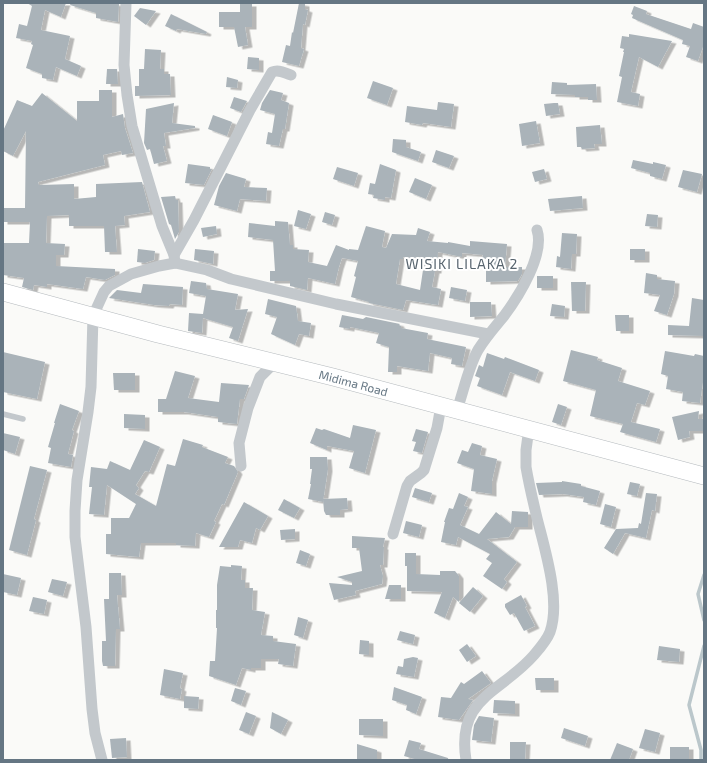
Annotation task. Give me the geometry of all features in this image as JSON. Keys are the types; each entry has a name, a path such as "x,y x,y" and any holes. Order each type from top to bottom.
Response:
{"main road":[{"name":"Midima Road","path":"3,292 158,334 275,362 529,428 704,476"}],"street":[{"path":"126,3 124,65 132,126 162,226 174,259"},
{"path":"102,760 94,724 86,627 75,537 75,511 78,480 91,387 93,316 104,292 109,286 131,274 158,266 174,259 250,110 272,72 276,70 291,75"},
{"path":"457,410 468,373 477,351 488,334 505,314 524,283 537,252 539,240 537,230"},
{"path":"174,259 231,278 336,304 488,334"},
{"path":"241,466 239,443 248,408 260,377 275,362"},
{"path":"393,534 407,486 410,481 421,474 426,463 437,428 441,406"},
{"path":"466,760 464,747 468,718 488,694 526,663 540,648 550,633 553,619 551,581 526,468 526,450 529,428"}],"lane":[{"path":"3,414 23,419"}],"building":[{"path":"27,3 66,3 61,17 45,10 41,30 70,36 65,59 81,66 77,76 56,67 53,80 42,78 42,74 26,68 33,45 31,44 32,41 16,38 19,24 27,26 32,6"},
{"path":"71,3 119,4 118,22 96,18 96,13 70,5"},
{"path":"299,3 305,4 305,9 308,10 305,25 303,24 301,48 304,49 299,66 282,62 286,45 290,46"},
{"path":"240,4 252,4 252,27 245,27 248,45 238,47 234,27 219,27 219,12 240,12"},
{"path":"634,6 647,11 646,14 691,29 693,23 704,27 704,44 698,61 686,57 690,46 682,44 683,40 632,18 633,15 631,14"},
{"path":"140,8 156,11 146,25 134,16"},
{"path":"171,14 207,32 206,34 177,29 176,31 165,26"},
{"path":"629,34 672,41 658,67 639,57 631,92 640,94 638,106 617,102 622,77 619,76 624,52 624,49 620,48 622,36 629,37"},
{"path":"145,49 161,50 160,69 164,69 164,74 170,74 171,95 135,96 135,86 139,86 139,69 144,69"},
{"path":"248,57 259,58 259,70 247,69"},
{"path":"107,69 117,69 118,84 106,84"},
{"path":"227,77 238,80 237,88 226,87"},
{"path":"373,81 393,88 387,105 367,98"},
{"path":"552,82 567,83 567,85 596,84 597,100 588,100 588,97 575,97 575,95 551,94"},
{"path":"99,90 112,90 112,117 123,114 125,128 133,153 122,155 121,151 103,155 105,165 38,182 39,185 74,184 74,199 96,197 96,184 142,182 150,212 124,216 125,225 115,226 117,252 105,252 104,226 69,226 69,215 47,216 46,243 65,244 64,255 56,255 56,266 115,269 115,275 105,280 86,277 83,289 47,284 47,287 34,285 33,290 22,287 24,278 3,275 3,243 29,243 30,222 3,222 3,208 25,208 26,131 13,156 3,151 3,131 17,100 32,106 42,93 77,121 77,101 99,101"},
{"path":"270,90 283,93 281,100 289,103 285,129 283,129 279,146 266,144 268,132 272,133 275,114 260,110 262,103"},
{"path":"234,97 247,101 241,112 230,108"},
{"path":"438,102 454,104 451,127 405,122 407,106 437,110"},
{"path":"174,103 172,123 195,126 195,128 164,133 166,146 163,146 167,161 154,164 150,149 147,150 144,143 146,109"},
{"path":"558,103 560,114 546,116 544,104"},
{"path":"213,115 232,122 227,136 208,129"},
{"path":"536,121 540,143 522,146 519,124"},
{"path":"600,125 602,144 594,144 595,148 582,149 581,147 577,147 576,127"},
{"path":"393,139 406,140 406,147 421,152 418,161 392,152"},
{"path":"436,150 454,156 449,168 432,162"},
{"path":"633,160 666,165 662,179 650,176 650,173 631,168"},
{"path":"188,164 210,167 210,169 212,169 204,185 185,183"},
{"path":"380,164 396,170 391,198 385,197 385,200 373,198 374,195 368,194 370,183 375,184"},
{"path":"337,167 358,173 354,186 333,179"},
{"path":"544,169 547,179 535,182 532,172"},
{"path":"683,170 702,174 697,192 678,187"},
{"path":"226,173 246,179 244,187 267,188 266,201 240,199 237,211 214,205 219,186"},
{"path":"415,178 432,185 426,199 409,192"},
{"path":"175,196 176,200 178,200 179,232 175,239 161,197"},
{"path":"582,196 583,208 550,211 548,199"},
{"path":"298,210 311,214 306,229 294,226"},
{"path":"325,212 335,215 332,225 322,222"},
{"path":"647,214 658,215 657,227 645,226"},
{"path":"275,221 288,222 290,245 293,245 293,249 309,250 308,262 327,266 336,245 349,250 358,250 366,226 385,231 382,247 386,248 392,234 416,235 418,228 430,232 427,241 448,242 470,246 470,241 507,244 505,267 522,267 522,274 518,281 486,282 486,259 482,258 483,255 462,253 462,257 438,252 437,271 435,271 432,287 441,289 438,305 406,300 403,310 369,303 351,297 358,261 342,258 335,284 308,278 307,290 290,286 290,281 270,281 270,271 275,271 273,240 248,237 249,223 275,226","holes":["403,257 422,259 421,270 423,270 420,290 396,284 400,259 403,259"]},
{"path":"216,226 217,234 203,237 201,228"},
{"path":"562,233 577,234 576,254 572,254 571,269 556,267 557,256 560,257"},
{"path":"138,249 155,251 154,260 145,263 137,262"},
{"path":"195,249 214,251 213,264 194,260"},
{"path":"630,249 645,249 645,260 630,260"},
{"path":"646,273 657,275 657,279 675,281 674,294 667,315 654,311 660,295 644,293"},
{"path":"537,276 553,276 553,288 537,288"},
{"path":"191,281 206,283 207,289 238,294 235,310 248,309 238,341 229,338 233,327 203,318 202,333 188,331 189,313 203,314 206,296 189,293"},
{"path":"571,282 586,282 585,311 572,311"},
{"path":"143,284 183,287 182,305 154,305 109,298 117,290 141,293"},
{"path":"451,287 467,290 465,301 449,298"},
{"path":"692,298 704,300 704,336 668,335 668,325 689,326"},
{"path":"268,299 296,306 298,321 311,323 309,336 299,334 295,345 271,334 277,317 265,314"},
{"path":"470,302 491,302 492,316 470,317"},
{"path":"552,304 565,306 564,317 550,316"},
{"path":"342,315 363,319 366,317 400,324 399,325 401,328 428,333 427,339 466,347 462,366 451,364 452,358 430,353 428,371 397,366 397,372 388,372 389,347 376,343 379,333 350,327 350,329 339,327"},
{"path":"615,315 629,315 629,331 616,331"},
{"path":"571,350 598,357 597,360 622,368 618,381 650,391 645,405 637,403 631,422 660,429 656,442 620,432 623,424 590,416 596,390 563,381"},
{"path":"665,351 694,356 695,354 704,356 704,375 700,403 682,401 683,392 666,389 668,376 661,374"},
{"path":"3,352 45,362 37,399 3,392"},
{"path":"487,353 504,359 505,357 539,370 535,381 510,372 502,395 477,386 480,378 475,376 479,365 483,367"},
{"path":"175,371 195,376 188,398 219,402 221,383 249,385 244,399 240,399 237,424 218,422 218,417 184,412 158,412 158,399 166,399"},
{"path":"113,373 135,373 135,390 114,390"},
{"path":"60,404 79,411 72,430 74,431 68,454 73,455 71,467 48,463 51,448 48,447"},
{"path":"558,404 567,407 561,425 552,422"},
{"path":"699,411 698,419 704,419 704,431 689,431 690,437 678,440 672,417"},
{"path":"124,414 145,415 145,429 124,428"},
{"path":"353,425 376,430 365,473 349,468 354,451 327,446 327,450 310,443 316,428 322,430 324,429 350,438"},
{"path":"416,429 428,432 422,453 413,451 416,442 412,441"},
{"path":"3,433 20,437 15,454 3,450"},
{"path":"183,439 203,445 202,447 228,457 225,463 234,466 238,472 224,505 222,504 214,521 216,522 209,537 196,533 195,546 176,545 176,543 141,543 139,557 106,554 106,534 111,534 111,518 129,518 136,504 107,485 104,515 89,514 92,487 89,487 91,467 107,469 110,461 130,470 144,440 160,447 149,472 145,471 136,485 139,488 135,494 156,506 167,464 175,466"},
{"path":"472,443 482,446 480,455 497,459 492,481 492,494 471,491 474,469 457,463 462,450 468,452"},
{"path":"310,457 327,457 328,469 323,502 308,499 312,469 310,469"},
{"path":"30,466 47,470 34,519 36,520 27,555 9,550"},
{"path":"562,481 581,484 581,486 600,491 596,505 583,502 584,497 563,494 539,495 536,483"},
{"path":"630,482 640,484 637,496 627,494"},
{"path":"415,488 432,493 429,502 412,497"},
{"path":"459,493 468,497 464,506 468,507 460,525 479,534 496,512 511,524 512,511 528,512 528,527 515,527 509,537 487,539 517,562 504,579 507,582 502,589 483,576 492,563 486,559 490,554 458,537 456,545 441,542 444,522 449,508 453,509"},
{"path":"646,493 657,494 655,511 652,510 646,538 625,533 613,554 604,548 616,529 638,528 639,523 641,524"},
{"path":"347,498 348,509 340,510 340,515 326,515 324,511 323,499"},
{"path":"284,499 300,508 294,518 278,510"},
{"path":"244,502 268,516 260,530 256,528 252,543 240,540 238,547 219,547"},
{"path":"605,504 616,507 611,527 600,524"},
{"path":"406,521 422,525 419,537 403,533"},
{"path":"295,529 295,539 281,540 280,530"},
{"path":"352,536 385,538 383,547 383,565 380,565 383,576 382,584 355,591 356,595 334,600 329,583 352,585 352,582 337,577 362,571 359,548 352,548"},
{"path":"300,550 310,554 306,566 296,563"},
{"path":"405,553 416,553 416,574 440,575 440,571 455,571 459,576 459,602 453,597 445,618 434,613 442,592 407,591 407,566 405,566"},
{"path":"231,565 242,566 241,580 245,580 245,588 253,588 252,610 265,612 261,635 273,636 273,641 296,644 293,666 278,664 279,659 261,659 261,668 251,668 251,670 242,668 236,685 209,676 210,661 215,661 217,585 220,566 231,567"},
{"path":"109,573 121,573 122,595 117,595 120,629 116,629 115,666 103,666 102,641 106,641 104,599 109,599"},
{"path":"3,574 21,578 17,595 3,592"},
{"path":"52,579 67,582 63,596 48,592"},
{"path":"389,585 401,585 401,599 385,599"},
{"path":"473,587 483,596 470,612 459,603"},
{"path":"521,595 527,606 525,607 535,626 524,631 514,613 510,615 505,607 505,604"},
{"path":"33,597 47,600 44,614 29,611"},
{"path":"298,617 308,620 303,638 294,635"},
{"path":"400,631 415,635 413,644 397,640"},
{"path":"360,640 369,641 369,655 359,654"},
{"path":"467,644 476,656 467,662 459,650"},
{"path":"659,646 680,649 679,662 657,660"},
{"path":"413,657 418,658 414,677 396,674 398,666 403,667 404,659"},
{"path":"164,669 183,673 180,688 182,689 180,699 160,695"},
{"path":"482,671 491,683 468,699 473,700 459,720 438,717 441,697 451,698 461,682 464,684"},
{"path":"535,678 554,678 554,690 536,690"},
{"path":"394,687 422,697 416,714 406,710 407,705 392,700"},
{"path":"235,688 246,691 241,705 231,701"},
{"path":"184,696 199,697 198,709 184,708"},
{"path":"494,700 515,701 515,714 493,713"},
{"path":"246,712 256,716 249,734 239,730"},
{"path":"272,712 288,720 281,734 270,728"},
{"path":"479,716 494,718 491,742 472,740 474,725"},
{"path":"359,719 383,719 383,736 359,735"},
{"path":"564,728 588,736 585,746 561,738"},
{"path":"645,729 660,733 655,752 639,748"},
{"path":"126,738 127,757 112,758 110,739"},
{"path":"409,740 421,743 419,749 448,758 448,760 418,760 404,756"},
{"path":"510,742 526,742 525,759 510,759"},
{"path":"617,743 633,749 629,760 610,760"},
{"path":"357,744 377,750 377,760 357,760"},
{"path":"670,747 689,747 689,760 670,760"}],"waterway":[{"path":"704,575 698,594 704,620"},
{"path":"701,760 701,750 689,705 704,646"}],"district":[{"name":"WISIKI LILAKA 2","path":"462,263"}]}
